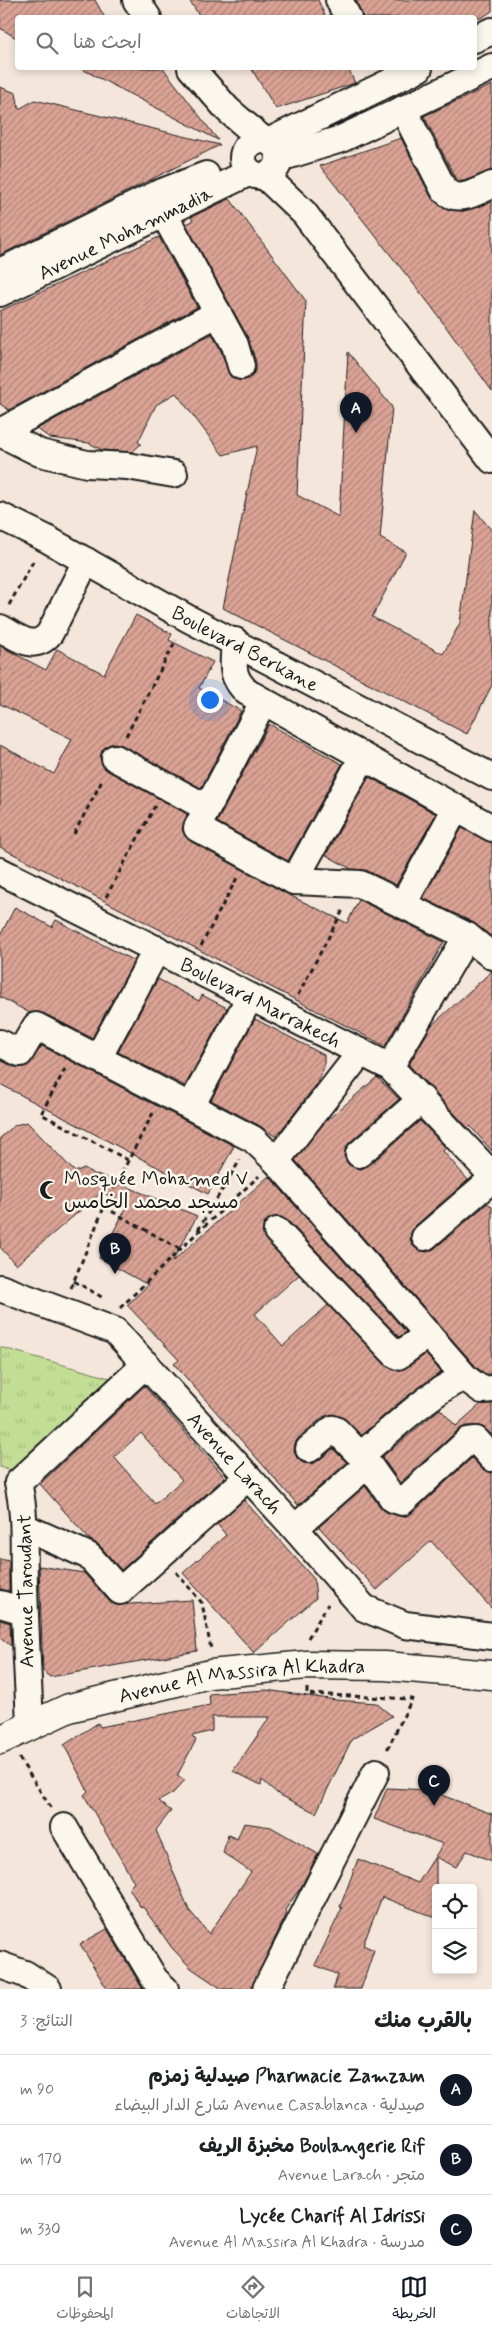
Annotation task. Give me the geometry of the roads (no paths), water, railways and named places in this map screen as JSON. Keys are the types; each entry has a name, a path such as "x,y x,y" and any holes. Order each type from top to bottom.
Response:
{"main road":[{"name":"Avenue Al Massira Al Khadra","path":"0,1740 30,1724 69,1708 210,1674 307,1665 385,1666 492,1675"}],"street":[{"path":"136,0 146,15"},
{"path":"339,0 346,15"},
{"path":"477,38 492,31"},
{"path":"262,157 341,139 492,68"},
{"path":"193,70 228,110 492,460"},
{"path":"262,157 316,117 378,77 410,70"},
{"path":"403,109 444,190 455,197 492,185"},
{"name":"Avenue Mohammadia","path":"0,272 161,204 201,194 262,157"},
{"path":"161,204 235,345 241,366"},
{"name":"Avenue Mohammadia","path":"0,293 161,204"},
{"path":"0,432 218,313"},
{"path":"0,432 40,453 87,464 127,466 174,474"},
{"name":"Boulevard Berkane","path":"0,516 188,618 492,777"},
{"path":"4,617 28,642 39,643 50,633 86,561"},
{"path":"235,641 233,674 238,683 263,702 492,828"},
{"path":"263,702 197,828 294,881 356,884 403,904 467,936 492,956"},
{"path":"294,881 363,757"},
{"path":"115,758 207,808"},
{"path":"403,904 456,808"},
{"name":"Boulevard Marrakech","path":"0,871 390,1067 492,1174"},
{"path":"390,1067 467,936"},
{"path":"87,1053 158,949"},
{"path":"191,1106 250,997"},
{"path":"0,1042 20,1053 36,1026 253,1140 276,1161 467,1379 482,1390 492,1389"},
{"path":"276,1161 361,1052"},
{"path":"359,1154 422,1099"},
{"path":"425,1237 492,1179"},
{"path":"277,1231 395,1354 398,1356 428,1334"},
{"name":"Avenue Larach","path":"0,1288 115,1331 295,1528 364,1608 405,1625 492,1636"},
{"name":"Avenue Taroudant","path":"30,1724 12,1608 24,1527 23,1502 9,1479 146,1364"},
{"path":"295,1528 364,1459 452,1383 467,1379"},
{"path":"309,1449 333,1429 338,1431 364,1459 393,1499 399,1503 420,1487 469,1440 476,1440 492,1458"},
{"path":"24,1527 89,1556 120,1591 248,1477"},
{"path":"266,1989 376,1772"},
{"path":"64,1827 155,1980 165,1989"},
{"path":"0,1965 25,1974 48,1989"}],"place":[{"name":"Pharmacie Zamzam صيدلية زمزم","path":"356,433"},
{"name":"Mosquée Mohamed V مسجد محمد الخامس","path":"49,1190"},
{"name":"Boulangerie Rif مخبزة الريف","path":"115,1274"},
{"name":"Lycée Charif Al Idrissi","path":"434,1806"}]}
